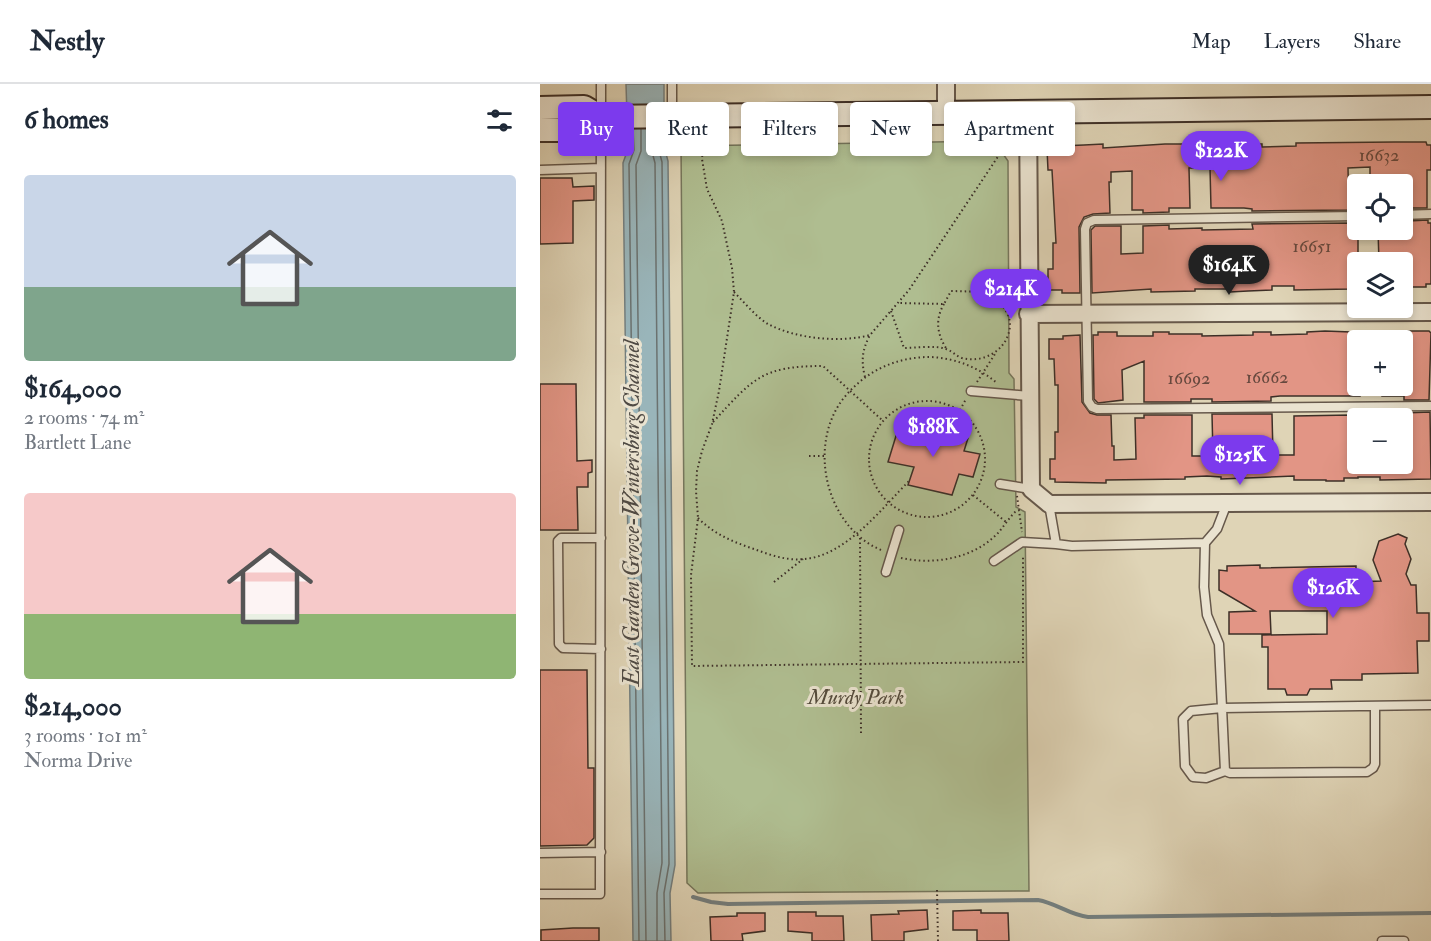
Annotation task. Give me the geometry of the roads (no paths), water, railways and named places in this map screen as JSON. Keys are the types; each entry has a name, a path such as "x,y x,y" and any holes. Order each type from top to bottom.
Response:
{"main road":[{"path":"1075,111 1431,107"},
{"path":"540,108 558,108"},
{"path":"729,116 944,113"},
{"path":"540,130 558,130"}],"street":[{"path":"946,84 946,102"},
{"path":"1028,156 1028,315 1021,396 1023,488 1049,504 1431,502"},
{"path":"1028,315 1431,312"}],"lane":[{"path":"601,84 601,102"},
{"path":"672,84 672,102"},
{"path":"540,894 600,894 601,156"},
{"path":"540,170 601,168"},
{"path":"1413,215 1431,214"},
{"path":"1347,216 1094,220 1087,223 1085,229 1088,401 1097,410 1431,406"},
{"path":"972,392 1021,396"},
{"path":"1000,484 1023,488"},
{"path":"1225,771 1219,644 1207,615 1204,587 1205,543 1216,529 1227,503"},
{"path":"1049,504 1056,544"},
{"path":"886,573 899,530"},
{"path":"601,538 561,538 558,541 559,644 563,648 601,648"},
{"path":"994,561 1022,542 1072,546 1205,543"},
{"path":"1375,706 1374,764 1367,772 1230,773 1225,771 1206,778 1193,777 1185,766 1183,719 1191,711 1222,708 1431,705"},
{"path":"540,853 601,852"},
{"path":"1382,941 1404,941"}],"water":[{"name":"East Garden Grove-Wintersburg Channel","path":"626,84 664,84 664,102 646,102 646,156 667,156 668,161 675,865 670,893 671,941 633,941 623,163 626,156 634,156 634,102 627,102"}],"waterway":[{"path":"693,897 728,904 1038,900 1088,917 1431,913"}],"park label":[{"name":"Murdy Park","path":"856,697"}]}
